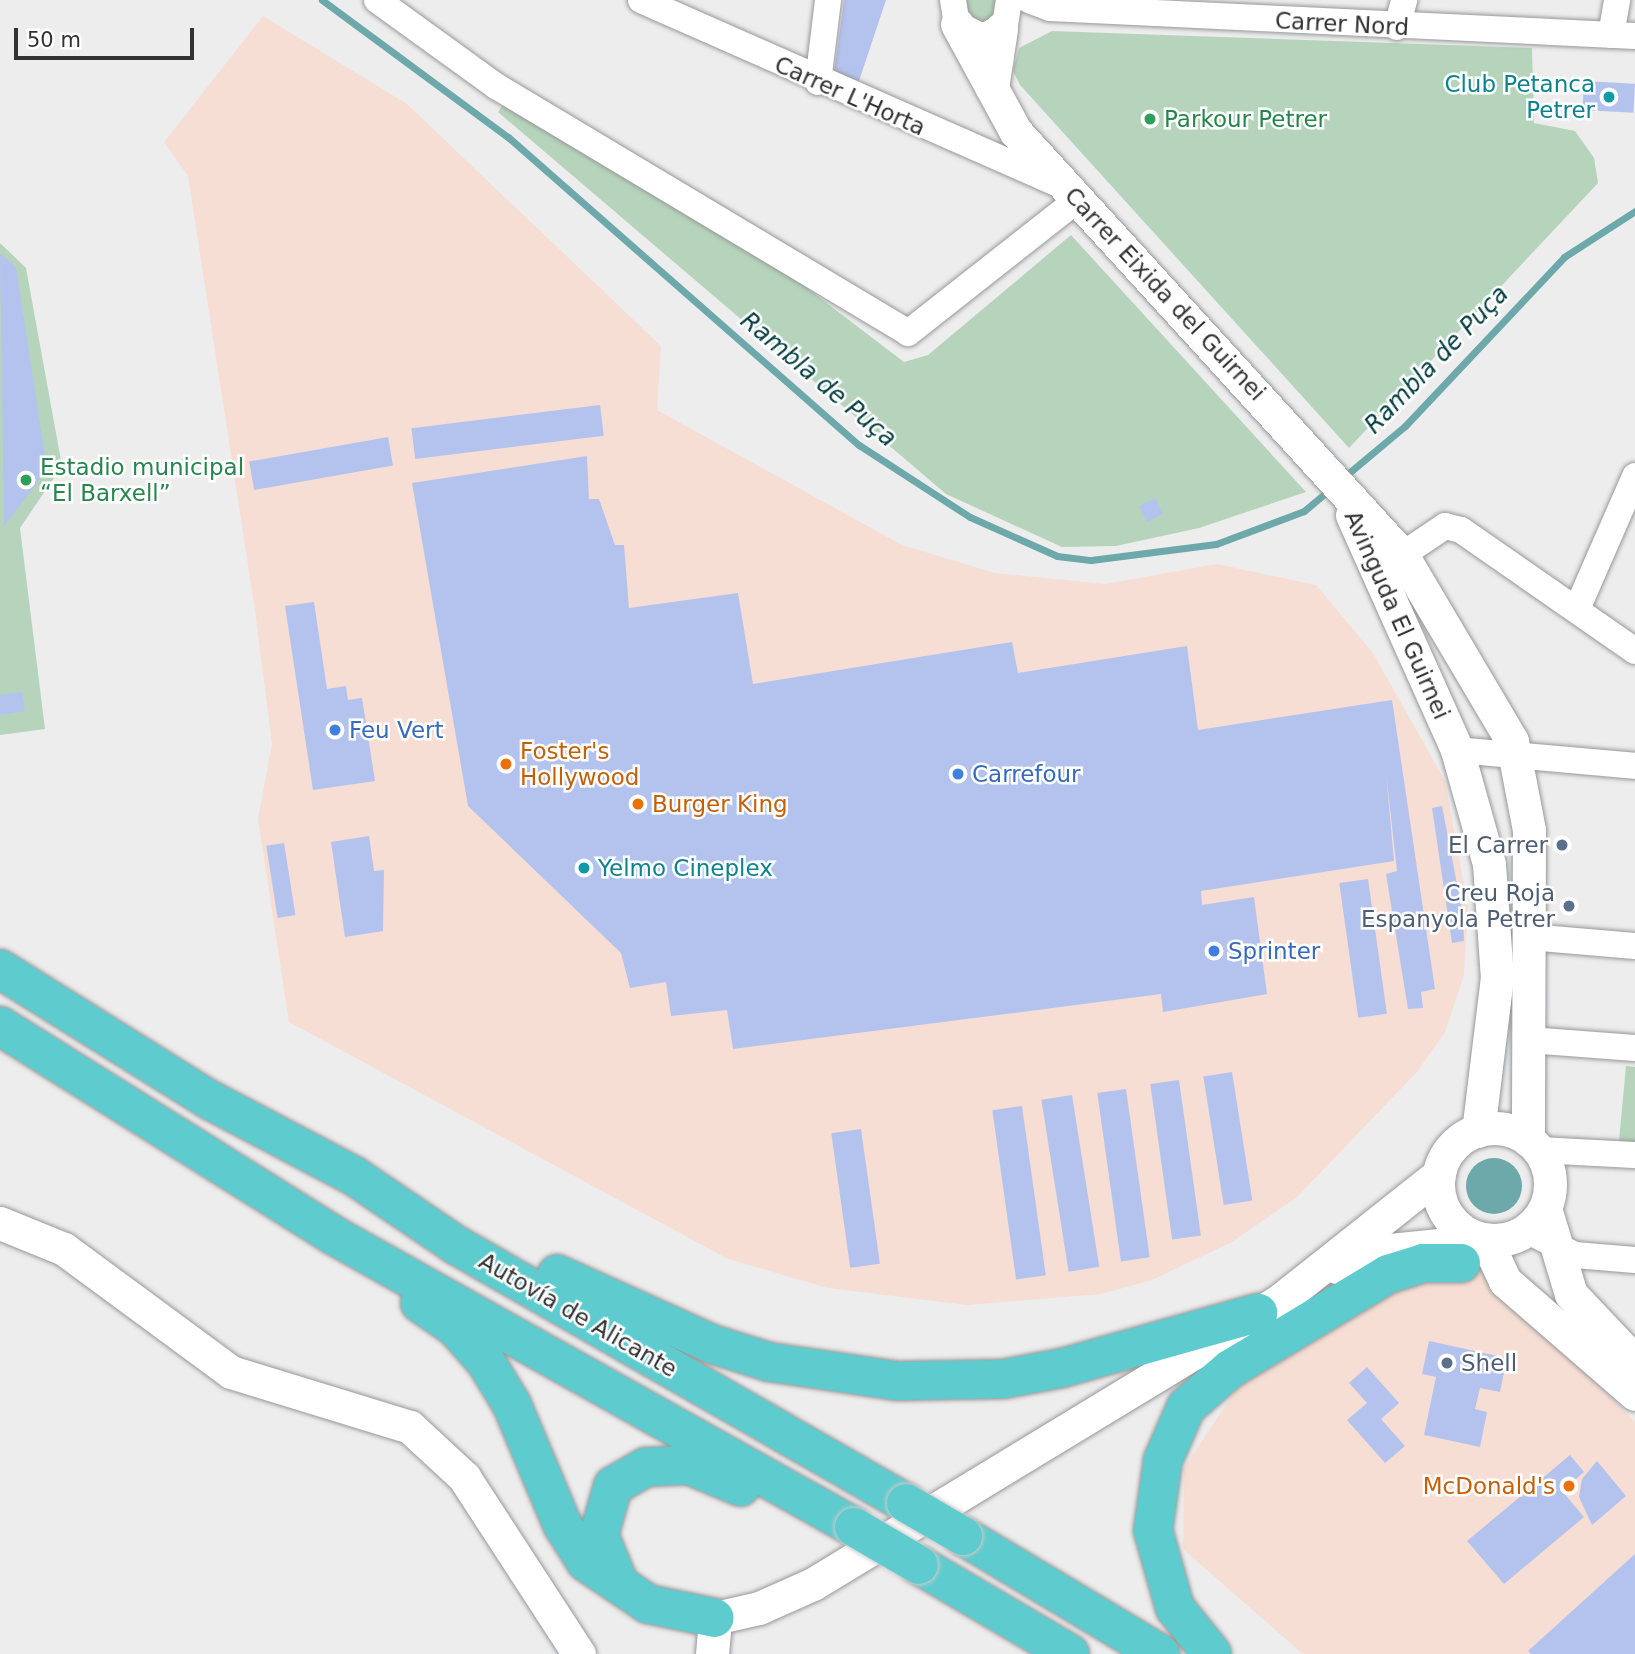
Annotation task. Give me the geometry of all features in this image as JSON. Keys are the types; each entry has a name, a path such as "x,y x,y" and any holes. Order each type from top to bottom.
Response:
{"highway":[{"name":"Autovía de Alicante","path":"0,969 210,1100 354,1176 456,1245 963,1535 1160,1654"},
{"name":"Autovía de Alicante","path":"0,1026 333,1235 854,1527 1070,1654"},
{"path":"354,1176 446,1216 602,1298 712,1344 819,1371 898,1381 1003,1379 1115,1355 1258,1313"},
{"path":"333,1235 455,1326 486,1362 512,1405 562,1524 586,1562 631,1596 714,1636"},
{"path":"1212,1654 1175,1608 1153,1530 1163,1460 1186,1407 1230,1368 1388,1274 1472,1243"},
{"path":"631,1596 606,1557 599,1517 613,1486 646,1467 710,1470 789,1512 854,1527"}],"street":[{"path":"377,0 496,86 732,222 908,333 1069,193"},
{"name":"Carrer L'Horta","path":"641,0 1069,193"},
{"path":"818,82 828,0"},
{"path":"1397,27 1405,0"},
{"path":"1617,0 1623,35"},
{"name":"Carrer Nord","path":"952,7 983,37 1005,18 1039,4 1397,27 1623,35"},
{"name":"Carrer Eixida del Guirnei","path":"952,7 1016,132 1069,193 1322,465 1345,497"},
{"path":"992,88 1005,18"},
{"path":"1577,609 1635,476"},
{"name":"Avinguda El Guirnei","path":"1345,497 1402,555 1521,761 1529,830 1529,1040 1533,1145"},
{"name":"Avinguda El Guirnei","path":"1345,497 1457,750 1489,864 1498,938 1478,1131"},
{"path":"1402,555 1445,526 1461,530 1635,651"},
{"path":"1457,750 1521,761 1635,766"},
{"path":"1529,937 1635,946"},
{"path":"1529,1040 1635,1048"},
{"path":"714,1636 759,1608 813,1584 1316,1276 1439,1174 1448,1152 1478,1131 1504,1130 1533,1145 1635,1155"},
{"path":"1533,1145 1549,1178 1535,1219"},
{"path":"1439,1174 1443,1207 1504,1281 1635,1394"},
{"path":"1316,1276 1391,1250 1472,1243 1535,1219"},
{"path":"1535,1219 1557,1249 1571,1294 1635,1362"},
{"path":"0,1223 64,1249 231,1372 410,1427 464,1477 579,1654"},
{"path":"1557,1249 1635,1260"}],"shaded area":[{"path":"263,16 407,104 661,346 657,410 902,545 995,573 1105,584 1217,564 1316,585 1373,653 1445,781 1468,907 1464,975 1445,1032 1417,1072 1297,1197 1232,1242 1152,1280 1101,1294 967,1305 828,1288 728,1259 289,1022 258,819 272,744 255,610 188,176 164,142"},
{"path":"1482,1266 1635,1422 1635,1654 1303,1654 1183,1549 1184,1468 1237,1388 1392,1292"}],"green space":[{"path":"958,0 1003,0 982,31"},
{"path":"1052,31 1532,48 1534,123 1575,131 1594,158 1598,183 1349,448 1020,85 1013,71 1019,48"},
{"path":"507,99 769,259 904,362 928,355 1071,235 1306,492 1199,528 1116,546 1062,547 946,494 498,112"},
{"name":"Estadio municipal “El Barxell”","path":"0,243 26,268 62,466 20,528 45,729 0,735"},
{"path":"1626,1066 1635,1067 1635,1142 1619,1141"}],"water":[{"path":"1488,1158 1500,1158 1510,1162 1518,1170 1522,1186 1518,1202 1510,1210 1500,1214 1488,1214 1478,1210 1470,1202 1466,1192 1466,1180 1470,1170 1478,1162"}],"building":[{"path":"844,0 886,0 859,81 834,74"},
{"name":"Club Petanca Petrer","path":"1584,81 1635,84 1633,113 1582,110"},
{"path":"0,253 16,267 47,470 4,526"},
{"path":"600,405 604,436 415,459 411,428"},
{"path":"388,437 393,466 254,490 249,461"},
{"path":"587,456 589,499 599,499 615,545 624,545 629,608 738,593 753,684 1012,642 1018,673 1187,646 1198,730 1392,700 1435,989 1421,992 1423,1008 1408,1009 1386,874 1397,871 1386,773 1394,861 1201,891 1202,905 1254,897 1267,994 1163,1012 1161,994 733,1049 727,1010 671,1016 666,982 630,988 621,953 468,806 412,483"},
{"path":"1155,498 1163,514 1147,522 1139,506"},
{"path":"314,602 327,689 346,686 348,700 362,698 375,781 313,790 285,606"},
{"path":"22,692 25,711 0,715 0,695"},
{"path":"1442,806 1463,915 1464,941 1452,943 1432,808"},
{"path":"369,836 374,871 384,870 383,931 345,937 331,842"},
{"path":"284,843 295,915 278,918 266,846"},
{"path":"1368,879 1387,1014 1358,1018 1339,883"},
{"path":"1232,1072 1252,1200 1224,1205 1203,1077"},
{"path":"1179,1080 1201,1235 1172,1240 1150,1084"},
{"path":"1126,1089 1150,1257 1121,1261 1097,1093"},
{"path":"1072,1095 1099,1267 1069,1272 1041,1100"},
{"path":"1022,1106 1046,1275 1016,1280 992,1110"},
{"path":"861,1129 880,1264 850,1268 831,1133"},
{"path":"1429,1341 1507,1358 1500,1392 1480,1388 1475,1409 1487,1412 1480,1447 1424,1435 1436,1377 1422,1374"},
{"path":"1367,1367 1399,1403 1381,1419 1405,1446 1385,1463 1347,1420 1367,1403 1349,1383"},
{"path":"1570,1455 1584,1472 1562,1491 1584,1517 1504,1584 1467,1541"},
{"path":"1597,1461 1626,1496 1592,1525 1579,1497 1582,1479"},
{"path":"1635,1554 1635,1654 1531,1654 1528,1651"}],"waterway":[{"name":"Rambla de Puça","path":"322,0 508,137 859,445 970,517 1057,556 1091,560 1216,544 1304,511 1330,489"},
{"name":"Rambla de Puça","path":"1344,477 1405,426 1564,257 1635,211"}],"place":[{"name":"Club Petanca Petrer","path":"1609,97"},
{"name":"Parkour Petrer","path":"1150,119"},
{"name":"Estadio municipal “El Barxell”","path":"26,480"},
{"name":"Feu Vert","path":"335,730"},
{"name":"Foster's Hollywood","path":"506,764"},
{"name":"Carrefour","path":"958,774"},
{"name":"Burger King","path":"638,804"},
{"name":"El Carrer","path":"1562,845"},
{"name":"Yelmo Cineplex","path":"584,868"},
{"name":"Creu Roja Espanyola Petrer","path":"1569,906"},
{"name":"Sprinter","path":"1214,951"},
{"name":"Shell","path":"1447,1363"},
{"name":"McDonald's","path":"1569,1486"}]}
